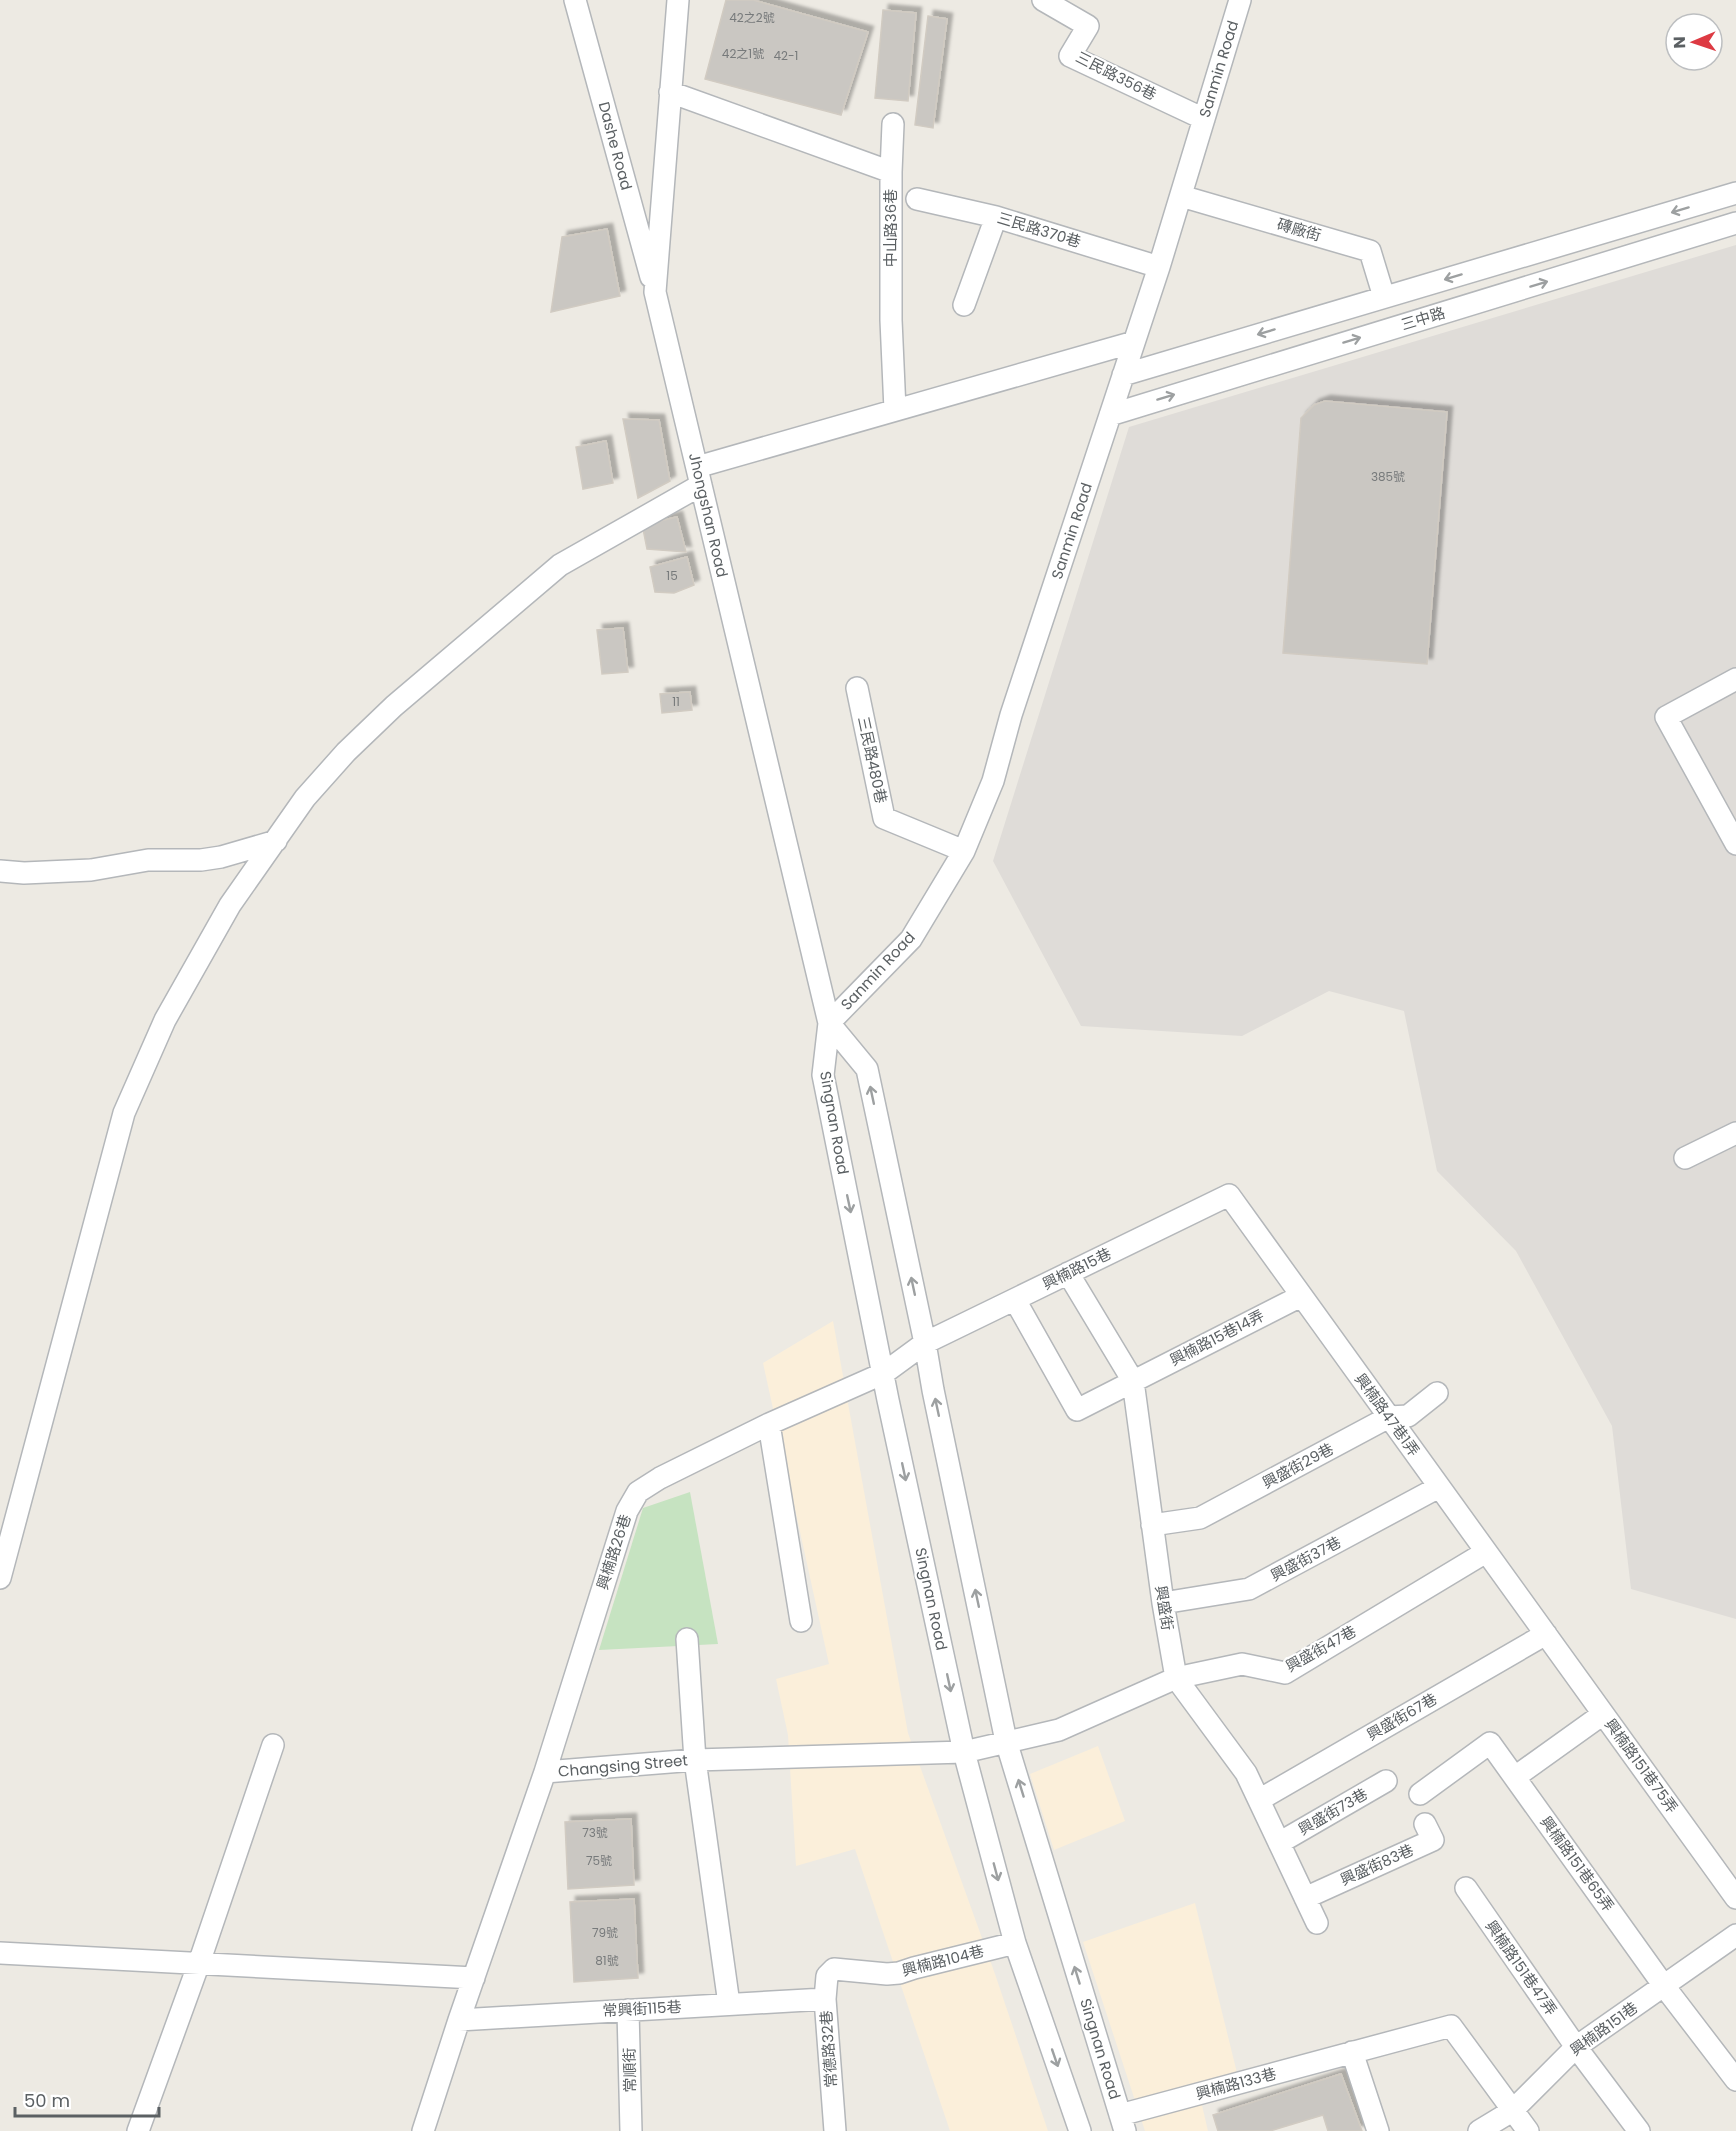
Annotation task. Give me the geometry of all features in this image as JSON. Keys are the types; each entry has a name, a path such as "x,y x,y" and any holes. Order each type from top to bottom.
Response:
{"street":[{"name":"Dashe Road","path":"575,0 655,292"},
{"name":"Jhongshan Road","path":"678,0 655,292 829,1023"},
{"name":"三民路356巷","path":"1043,0 1088,26 1070,56 1204,119"},
{"name":"Sanmin Road","path":"829,1023 911,939 964,851 993,781 1011,715 1159,267 1240,0"},
{"name":"中山路36巷","path":"670,92 891,172 891,320 895,410"},
{"path":"891,172 893,124"},
{"path":"1123,375 1736,193"},
{"name":"磚廠街","path":"1181,196 1370,251 1384,297"},
{"name":"三民路370巷","path":"917,199 996,217 1159,267"},
{"path":"964,305 996,217"},
{"name":"三中路","path":"1110,415 1736,223"},
{"path":"0,1578 8,1516 124,1113 165,1020 230,904 305,798 346,752 450,657 560,565 699,476 895,410 1134,342"},
{"path":"1736,679 1666,717 1736,844"},
{"name":"三民路480巷","path":"857,688 884,818 964,851"},
{"path":"0,871 24,873 81,870 148,860 201,860 221,857 276,841"},
{"name":"Singnan Road","path":"829,1023 867,1069 1006,1741 1122,2123"},
{"name":"Singnan Road","path":"829,1023 823,1075 964,1752 1015,1943 1080,2131"},
{"path":"1684,1158 1736,1133"},
{"name":"興楠路15巷","path":"884,1373 925,1343 1228,1195"},
{"name":"興楠路47巷1弄","path":"1228,1195 1546,1634"},
{"name":"興盛街","path":"1068,1273 1133,1381 1163,1603 1176,1678 1246,1773 1317,1923"},
{"name":"興楠路15巷14弄","path":"1015,1300 1077,1410 1301,1296"},
{"name":"興楠路26巷","path":"545,1772 627,1511 638,1492 660,1478 769,1424 884,1373"},
{"name":"興盛街29巷","path":"1152,1524 1200,1518 1389,1417 1408,1416 1437,1393"},
{"path":"769,1424 801,1621"},
{"name":"興盛街37巷","path":"1163,1603 1249,1589 1439,1487"},
{"name":"興盛街47巷","path":"1006,1741 1059,1730 1176,1678 1242,1664 1285,1673 1486,1552"},
{"name":"興楠路151巷75弄","path":"1546,1634 1736,1898"},
{"name":"興盛街67巷","path":"1258,1800 1546,1634"},
{"path":"687,1639 695,1760 729,2004"},
{"path":"1515,1777 1603,1714"},
{"name":"Changsing Street","path":"423,2131 545,1772 695,1760 964,1752 1006,1741"},
{"name":"興楠路151巷65弄","path":"1420,1794 1490,1743 1664,1986 1736,2080"},
{"path":"138,2131 273,1745"},
{"name":"興盛街73巷","path":"1279,1843 1386,1780"},
{"name":"興盛街83巷","path":"1305,1898 1433,1840 1425,1824"},
{"name":"興楠路151巷47弄","path":"1466,1888 1576,2047 1639,2131"},
{"name":"興楠路151巷","path":"1479,2131 1512,2111 1576,2047 1736,1935"},
{"name":"興楠路104巷","path":"834,1969 899,1973 1015,1943"},
{"path":"0,1953 474,1978"},
{"name":"常德路32巷","path":"834,1969 827,1976 825,1999 835,2131"},
{"name":"常興街115巷","path":"459,2020 825,1999"},
{"name":"常順街","path":"628,2010 631,2131"},
{"name":"興楠路133巷","path":"1122,2123 1352,2052 1451,2026 1512,2111"},
{"path":"1352,2052 1378,2131"},
{"path":"1512,2111 1528,2131"}],"shaded area":[{"path":"1736,245 1736,1619 1631,1589 1612,1426 1516,1251 1437,1171 1404,1011 1329,991 1242,1036 1081,1026 993,861 1129,427"},
{"path":"833,1321 908,1733 995,1974 1048,2131 950,2131 855,1849 796,1866 788,1735 776,1679 829,1664 763,1363"},
{"path":"1098,1746 1125,1821 1054,1850 1030,1774"},
{"path":"1195,1903 1241,2089 1201,2101 1208,2131 1145,2131 1083,1942"}],"green space":[{"path":"690,1492 718,1644 599,1650 643,1508"}],"building":[{"path":"726,0 753,0 868,32 841,115 705,79"},
{"path":"883,10 916,13 908,101 875,98"},
{"path":"928,16 947,19 933,128 915,125"},
{"path":"607,229 620,296 551,312 562,237"},
{"path":"1325,401 1447,412 1427,664 1283,653 1301,418 1314,405"},
{"path":"623,419 659,420 670,481 638,498"},
{"path":"606,441 613,483 583,489 576,447"},
{"path":"677,517 686,552 647,549 643,529 656,522"},
{"path":"687,557 694,585 674,593 655,592 650,567"},
{"path":"623,628 628,672 602,674 597,630"},
{"path":"690,692 692,710 662,713 660,694"},
{"path":"631,1819 634,1885 568,1889 565,1822"},
{"path":"634,1899 638,1978 574,1982 570,1902"},
{"path":"1341,2074 1362,2131 1328,2131 1323,2115 1270,2131 1218,2131 1213,2115"}]}
